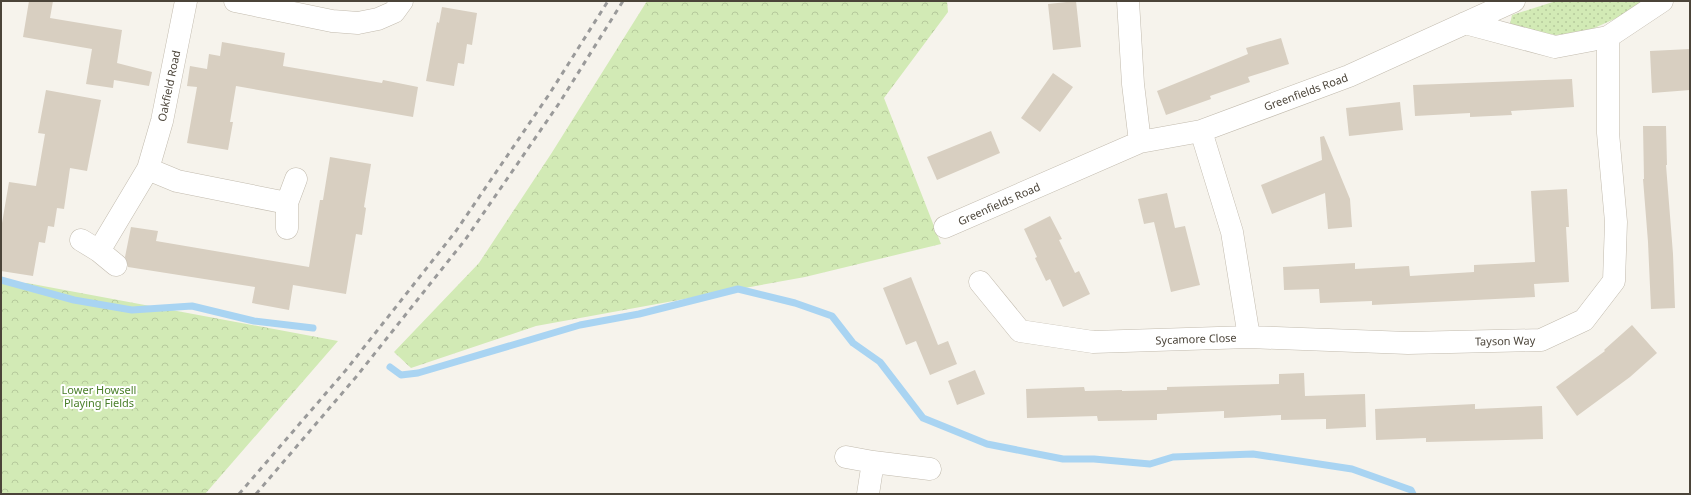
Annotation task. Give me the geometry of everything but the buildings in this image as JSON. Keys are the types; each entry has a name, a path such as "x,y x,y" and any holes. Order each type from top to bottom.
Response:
{"street":[{"name":"Oakfield Road","path":"116,266 90,245 148,169 162,121 186,1"},
{"path":"235,1 332,21 358,23 378,19 394,12 402,1"},
{"path":"1128,1 1133,84 1140,142"},
{"name":"Greenfields Road","path":"945,227 1140,142 1201,131 1350,76 1514,1"},
{"path":"1464,23 1555,47 1608,37 1662,1"},
{"name":"Tayson Way","path":"1249,337 1408,343 1541,340 1584,320 1614,281 1616,222 1608,133 1608,37"},
{"name":"Sycamore Close","path":"980,282 1020,331 1093,342 1249,337 1232,232 1201,131"},
{"path":"148,169 177,181 287,203"},
{"path":"287,228 287,203 296,179"},
{"path":"846,457 930,469"},
{"path":"868,494 873,462"}],"green space":[{"path":"647,1 947,1 948,12 884,98 941,244 805,277 536,326 411,368 394,352 479,263 551,154"},
{"path":"1556,1 1644,1 1619,17 1583,33 1556,35 1519,30 1510,24 1512,15"},
{"name":"Lower Howsell Playing Fields","path":"27,283 338,341 205,494 1,494 1,284"}],"waterway":[{"path":"1,280 74,300 132,310 192,306 254,321 313,328"},
{"path":"390,367 401,375 418,373 580,325 639,314 738,289 795,303 832,316 853,343 880,362 923,418 987,444 1063,459 1094,459 1150,464 1173,457 1253,454 1352,469 1411,490 1413,494"}],"railway":[{"path":"239,494 346,370 456,231 550,93 608,1"},
{"path":"256,494 356,377 465,240 560,102 623,1"}]}
